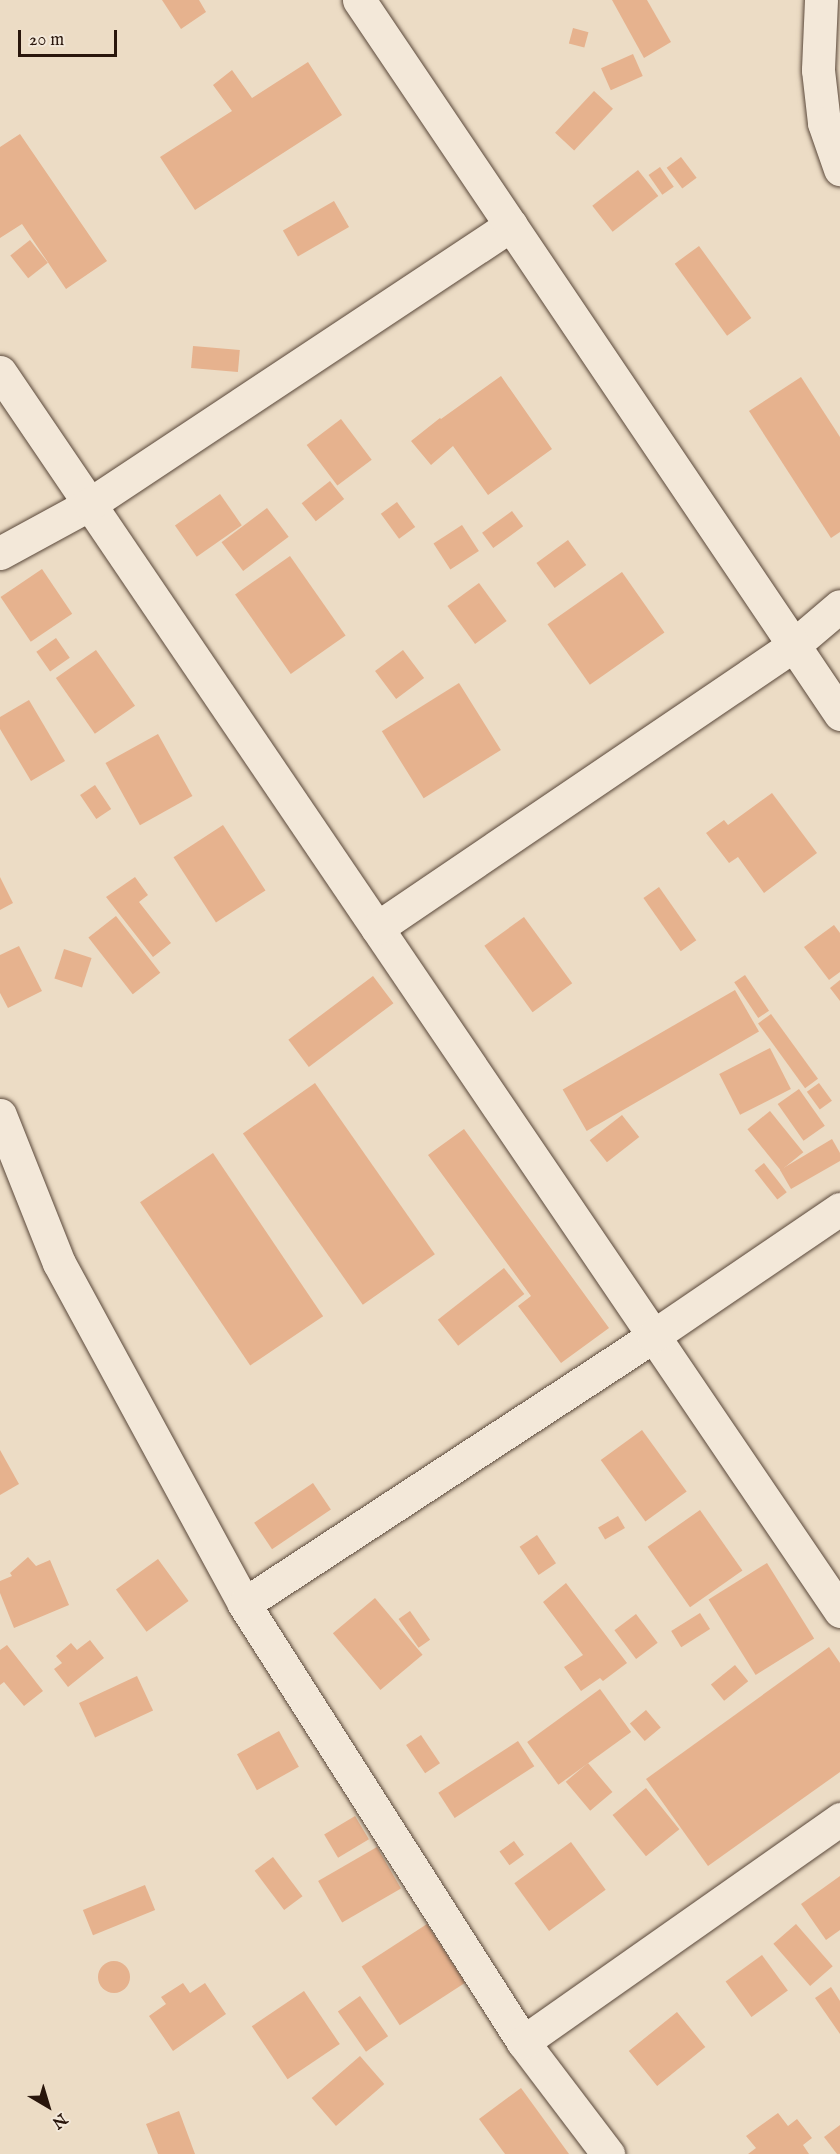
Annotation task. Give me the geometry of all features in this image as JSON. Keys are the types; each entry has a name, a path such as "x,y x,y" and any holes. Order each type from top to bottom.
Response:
{"street":[{"path":"359,0 840,714"},
{"path":"821,0 818,70 824,123 840,169"},
{"path":"0,553 90,504 510,225"},
{"path":"0,372 840,1611"},
{"path":"377,928 794,645 840,606"},
{"path":"0,1114 59,1263 244,1604 523,2042 608,2154"},
{"path":"244,1604 653,1336 840,1209"},
{"path":"523,2042 840,1819"}],"building":[{"path":"162,0 199,0 206,12 181,29"},
{"path":"612,0 647,0 671,42 644,58"},
{"path":"573,28 588,32 584,48 569,43"},
{"path":"633,54 643,76 611,90 601,68"},
{"path":"308,62 342,115 195,210 160,157 232,111 213,85 232,70 252,98"},
{"path":"594,91 613,109 574,150 555,133"},
{"path":"20,134 107,261 66,289 22,224 0,238 0,147"},
{"path":"681,157 697,178 682,189 667,168"},
{"path":"660,167 674,187 662,195 649,175"},
{"path":"638,170 658,196 613,232 592,206"},
{"path":"334,201 349,227 298,256 283,231"},
{"path":"30,240 48,263 28,278 10,255"},
{"path":"699,246 751,318 727,336 675,264"},
{"path":"193,346 240,350 238,372 191,368"},
{"path":"501,376 552,449 488,495 453,446 431,465 411,441"},
{"path":"801,377 840,437 840,532 831,538 749,411"},
{"path":"341,419 372,460 337,486 307,445"},
{"path":"330,481 344,499 316,521 302,503"},
{"path":"220,494 242,525 197,557 175,526"},
{"path":"397,502 415,527 399,539 381,514"},
{"path":"267,508 289,537 243,571 221,542"},
{"path":"512,511 523,526 493,548 482,533"},
{"path":"462,525 479,551 450,570 433,544"},
{"path":"568,540 586,565 555,588 536,563"},
{"path":"290,556 346,635 291,674 235,594"},
{"path":"42,569 72,614 31,642 1,597"},
{"path":"622,572 664,633 590,685 547,624"},
{"path":"479,583 507,621 475,644 447,606"},
{"path":"56,638 70,658 50,671 36,652"},
{"path":"96,650 135,706 95,734 56,678"},
{"path":"403,650 424,678 396,699 375,671"},
{"path":"459,683 501,750 424,798 382,731"},
{"path":"29,700 65,761 31,781 0,729 0,717"},
{"path":"158,734 192,796 140,825 106,763"},
{"path":"95,785 111,809 96,819 80,795"},
{"path":"772,793 817,853 764,893 738,857 729,863 706,833 724,820 728,825"},
{"path":"223,825 265,890 216,923 174,857"},
{"path":"0,877 13,903 0,910"},
{"path":"135,877 148,895 139,902 171,943 153,957 106,897"},
{"path":"659,887 696,940 681,951 643,898"},
{"path":"116,916 160,973 133,994 88,938"},
{"path":"524,917 572,983 533,1012 484,946"},
{"path":"834,925 840,933 840,972 829,980 804,947"},
{"path":"19,946 42,991 8,1008 0,993 0,955"},
{"path":"64,949 92,958 82,987 54,978"},
{"path":"745,975 769,1011 758,1018 734,982"},
{"path":"373,976 393,1003 309,1067 288,1040"},
{"path":"840,980 840,1001 830,988"},
{"path":"735,990 759,1032 587,1131 563,1090"},
{"path":"771,1014 818,1079 805,1088 758,1023"},
{"path":"770,1048 791,1089 740,1115 719,1074"},
{"path":"315,1083 435,1254 363,1305 243,1133"},
{"path":"819,1083 832,1101 820,1110 807,1092"},
{"path":"799,1089 825,1126 804,1141 778,1104"},
{"path":"770,1111 803,1152 781,1170 747,1129"},
{"path":"622,1115 639,1137 607,1162 590,1140"},
{"path":"464,1129 609,1328 561,1363 518,1306 531,1296 428,1155"},
{"path":"832,1139 840,1153 840,1161 791,1189 780,1170"},
{"path":"213,1153 323,1316 250,1366 140,1202"},
{"path":"764,1163 787,1192 777,1200 755,1170"},
{"path":"504,1268 524,1294 458,1346 438,1320"},
{"path":"642,1430 687,1491 645,1521 601,1460"},
{"path":"0,1450 19,1484 0,1495"},
{"path":"313,1483 331,1510 272,1549 254,1523"},
{"path":"700,1510 742,1571 690,1607 648,1547"},
{"path":"618,1516 625,1528 605,1540 598,1528"},
{"path":"537,1535 556,1563 539,1575 520,1547"},
{"path":"28,1557 36,1566 50,1560 69,1605 14,1628 0,1593 0,1581 12,1576 10,1573"},
{"path":"158,1559 189,1601 146,1632 116,1590"},
{"path":"767,1563 814,1638 756,1675 708,1600"},
{"path":"566,1583 627,1663 603,1681 600,1678 581,1691 564,1667 583,1655 543,1602"},
{"path":"375,1598 423,1655 380,1690 333,1633"},
{"path":"410,1611 430,1640 419,1648 399,1619"},
{"path":"700,1613 710,1629 681,1647 671,1631"},
{"path":"636,1614 658,1643 636,1659 614,1630"},
{"path":"90,1640 104,1658 68,1687 54,1669 62,1663 56,1656 71,1643 77,1650"},
{"path":"7,1645 43,1691 24,1706 4,1682 0,1685 0,1650"},
{"path":"829,1647 840,1663 840,1772 708,1866 646,1779"},
{"path":"735,1665 748,1681 724,1701 711,1685"},
{"path":"137,1676 153,1710 95,1737 79,1703"},
{"path":"600,1689 631,1732 558,1785 527,1742"},
{"path":"646,1710 661,1728 645,1741 630,1723"},
{"path":"279,1731 299,1767 257,1790 237,1754"},
{"path":"421,1735 440,1763 425,1773 406,1745"},
{"path":"518,1741 534,1766 455,1818 438,1793"},
{"path":"588,1763 612,1792 590,1811 566,1782"},
{"path":"646,1788 679,1829 646,1856 613,1815"},
{"path":"355,1816 369,1839 338,1858 324,1835"},
{"path":"514,1841 524,1855 509,1865 499,1852"},
{"path":"571,1842 606,1890 549,1931 514,1883"},
{"path":"377,1847 401,1889 342,1923 318,1881"},
{"path":"273,1857 302,1896 284,1910 255,1871"},
{"path":"840,1876 840,1930 826,1940 801,1904"},
{"path":"145,1885 155,1910 93,1935 83,1910"},
{"path":"427,1924 465,1983 400,2025 362,1966"},
{"path":"796,1924 833,1966 810,1986 773,1944"},
{"path":"762,1955 788,1991 751,2017 726,1981"},
{"path":"114,1961 126,1965 130,1977 126,1989 114,1993 102,1989 98,1977 102,1965"},
{"path":"183,1983 190,1993 205,1983 226,2014 173,2051 149,2016 166,2004 161,1997"},
{"path":"831,1987 840,2001 840,2034 815,1998"},
{"path":"304,1991 340,2044 288,2079 252,2026"},
{"path":"360,1996 388,2036 366,2052 338,2011"},
{"path":"677,2012 705,2047 657,2086 629,2051"},
{"path":"360,2056 384,2084 336,2126 312,2098"},
{"path":"521,2088 569,2154 505,2154 479,2119"},
{"path":"179,2111 195,2154 158,2154 146,2124"},
{"path":"778,2113 788,2126 797,2119 812,2138 803,2145 809,2154 748,2154 756,2148 746,2136"},
{"path":"840,2125 840,2154 837,2154 824,2137"}]}
